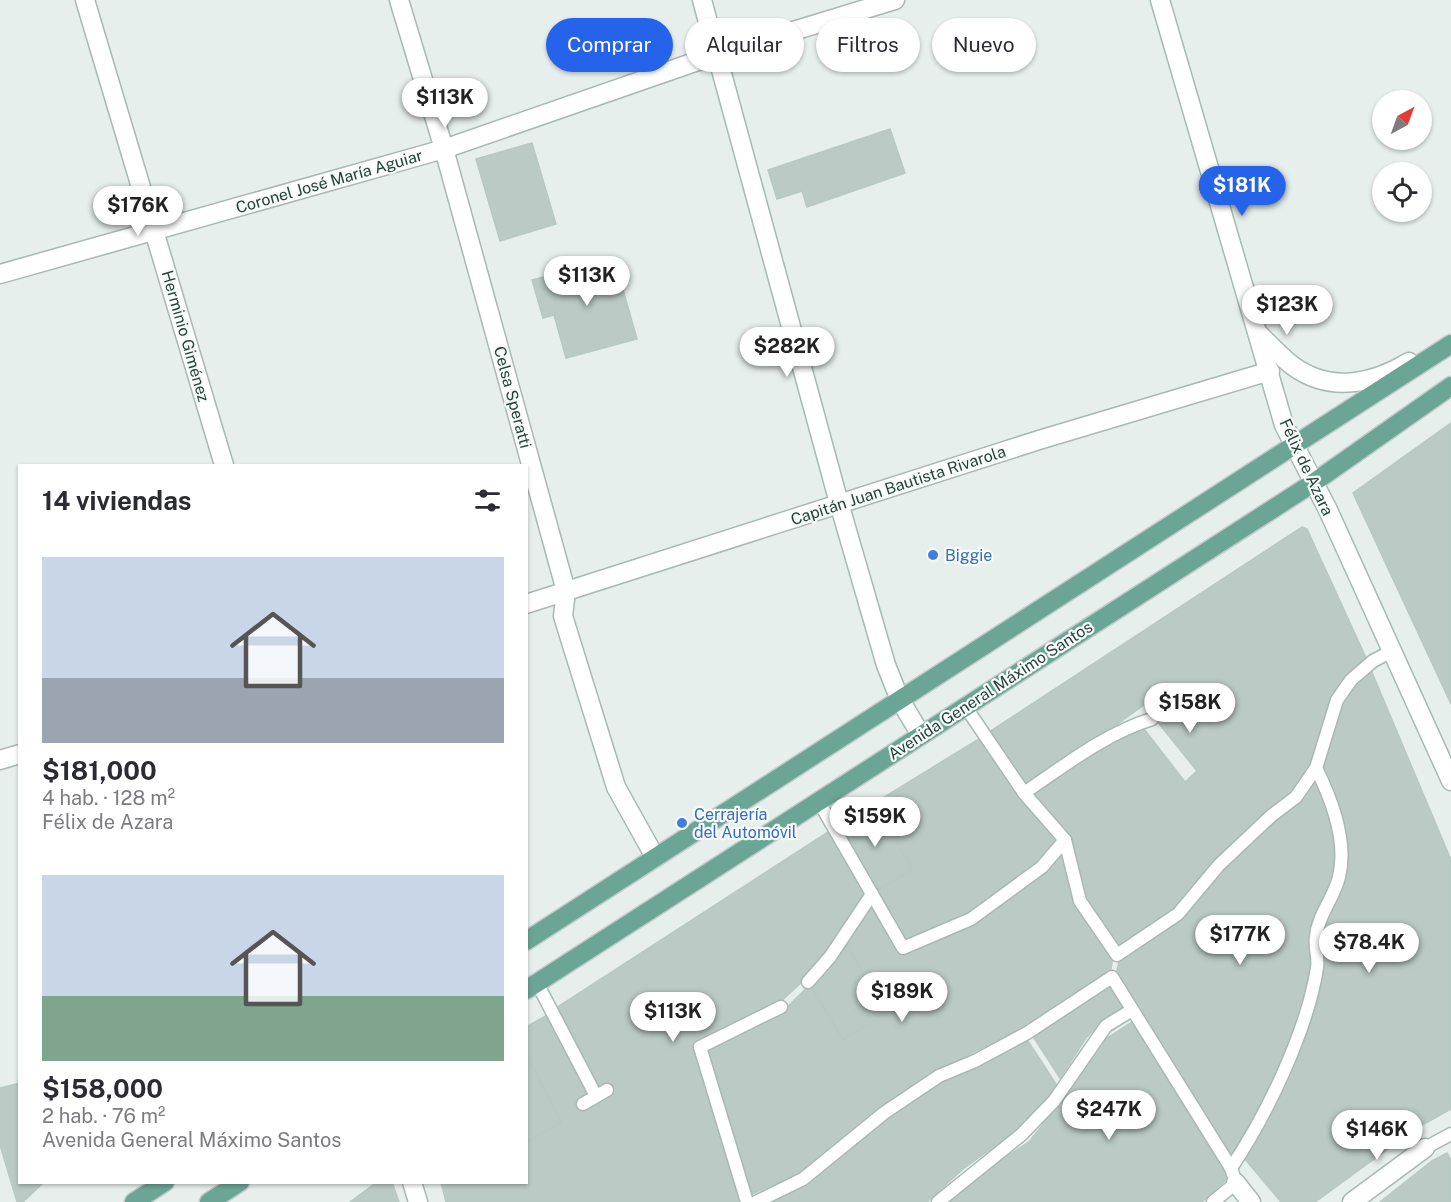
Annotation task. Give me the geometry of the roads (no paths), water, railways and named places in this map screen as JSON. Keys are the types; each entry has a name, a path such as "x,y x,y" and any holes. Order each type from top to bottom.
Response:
{"main road":[{"path":"528,939 1451,344"},
{"name":"Avenida General Máximo Santos","path":"532,986 1312,483 1451,386"},
{"path":"134,1202 162,1184"},
{"path":"209,1202 237,1184"}],"street":[{"name":"Herminio Giménez","path":"85,0 224,464"},
{"name":"Celsa Speratti","path":"399,0 444,149 566,591 563,616 616,788 655,857"},
{"path":"702,0 707,18"},
{"name":"Coronel José María Aguiar","path":"804,28 895,0"},
{"name":"Félix de Azara","path":"1160,0 1284,424 1293,446 1328,510 1451,781"},
{"name":"Coronel José María Aguiar","path":"0,274 444,149 685,65"},
{"path":"723,72 839,503 886,665 900,700 921,735"},
{"path":"1256,332 1294,367 1317,378 1344,383 1361,383 1379,378 1431,348 1451,344"},
{"name":"Capitán Juan Bautista Rivarola","path":"528,603 839,503 1270,371"},
{"path":"0,760 18,755"},
{"path":"1352,1202 1425,1148"},
{"path":"1234,1176 1251,1202"},
{"path":"413,1184 418,1202"}],"lane":[{"path":"964,706 1024,793 1065,840 1080,901 1117,955 1178,914 1219,865 1271,816 1296,797 1316,768 1337,700 1351,680 1373,661 1392,651"},
{"path":"1024,793 1083,754 1138,723 1152,719"},
{"path":"1213,1202 1234,1176 1299,1033 1318,966 1315,937 1320,919 1339,877 1342,848 1331,798 1316,768"},
{"path":"819,802 903,948 971,919 1042,867 1065,840"},
{"path":"808,982 830,957 872,894"},
{"path":"756,1202 803,1179 884,1113 939,1076 975,1061 1027,1033 1112,977 1234,1176"},
{"path":"532,986 601,1093 583,1104"},
{"path":"747,1202 699,1047 781,1007"},
{"path":"938,1202 1021,1135 1054,1101 1106,1026 1132,1010"},
{"path":"1425,1148 1451,1134"}],"place":[{"name":"Biggie","path":"933,555"},
{"name":"Cerrajería del Automóvil","path":"682,823"}]}
